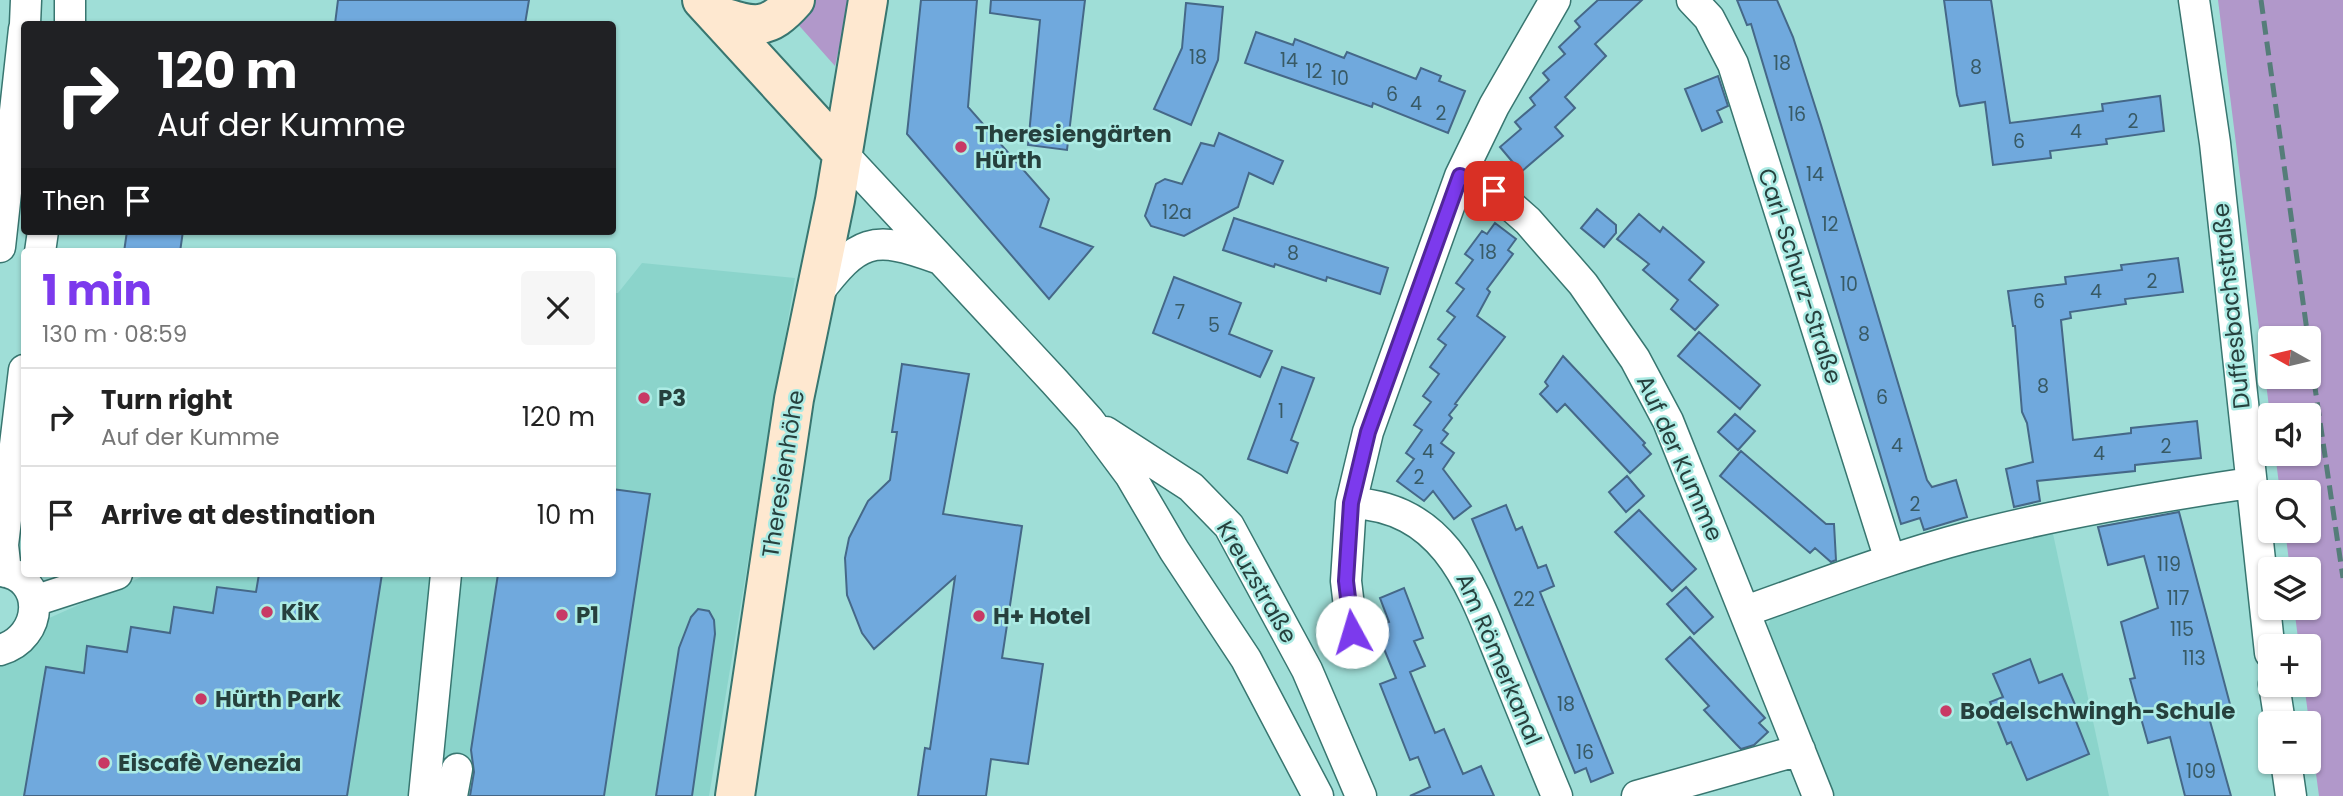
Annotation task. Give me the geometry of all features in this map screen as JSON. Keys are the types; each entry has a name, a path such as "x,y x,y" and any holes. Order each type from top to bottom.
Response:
{"street":[{"path":"25,21 26,0"},
{"path":"70,0 70,21"},
{"path":"709,7 747,25 766,24 779,19 795,0"},
{"name":"Theresienhöhe","path":"735,796 794,399 869,0"},
{"path":"1352,632 1346,581 1351,503 1368,432 1460,176 1494,106 1555,0"},
{"name":"Carl-Schurz-Straße","path":"1692,0 1709,18 1733,64 1889,560"},
{"name":"Duffesbachstraße","path":"2194,0 2215,143 2249,483 2268,634"},
{"path":"709,7 842,154"},
{"path":"0,247 21,62"},
{"name":"Kreuzstraße","path":"842,154 1089,420 1130,475 1174,550 1245,659 1302,761 1318,796"},
{"name":"Auf der Kumme","path":"1460,176 1494,191 1528,221 1583,284 1635,359 1668,421 1818,796"},
{"name":"Kreuzstraße","path":"814,298 843,260 867,245 901,245 940,259"},
{"path":"0,650 20,642 27,633 35,612 34,601 24,583 3,571 3,544 21,395"},
{"name":"Kreuzstraße","path":"1089,420 1191,487 1229,526 1307,670 1361,796"},
{"path":"1746,611 1889,560 2060,515 2249,483"},
{"name":"Am Römerkanal","path":"1351,503 1378,504 1412,519 1443,544 1457,562 1470,581 1557,796"},
{"path":"34,601 108,577"},
{"path":"424,796 446,577"},
{"path":"1637,796 1800,750"},
{"path":"2288,774 2291,796"}],"shaded area":[{"path":"804,0 850,0 835,66 795,21"},
{"path":"2218,0 2343,0 2343,796 2319,796 2316,774 2321,774 2321,711 2308,711 2306,697 2321,697 2321,634 2297,634 2296,620 2321,620 2321,557 2288,557 2287,543 2321,543 2321,480 2278,480 2277,466 2321,466 2321,403 2268,403 2267,389 2321,389 2321,326 2259,326"},
{"path":"642,263 795,278 709,796 0,796 0,654 39,644 47,619 141,577 616,577 618,293"},
{"name":"Bodelschwingh-Schule","path":"2052,529 2109,796 1834,796 1768,626 1774,610 1908,566"}],"building":[{"path":"338,0 529,0 526,21 335,21"},
{"name":"Theresiengärten Hürth","path":"921,0 977,0 968,107 1049,199 1040,227 1093,247 1049,299 907,134"},
{"path":"991,0 1085,0 1067,150 1028,145 1040,20 990,13"},
{"path":"1598,0 1642,0 1595,44 1606,56 1565,97 1575,108 1555,127 1563,136 1521,172 1500,147 1521,129 1515,122 1535,105 1530,98 1549,80 1543,73 1565,54 1559,47 1580,27 1575,21"},
{"path":"1737,0 1777,0 1793,37 1821,125 1927,480 1932,487 1956,480 1967,517 1924,530 1920,518 1901,524 1751,24 1747,25"},
{"path":"1944,0 1991,0 2010,123 2103,111 2102,104 2160,96 2164,131 2106,139 2107,144 2050,151 2051,158 1993,165 1985,102 1960,106"},
{"path":"1186,3 1223,7 1218,60 1191,125 1154,109 1182,48"},
{"path":"1256,32 1293,45 1295,39 1344,58 1347,52 1416,79 1421,68 1441,76 1439,81 1465,91 1448,133 1373,103 1372,107 1245,63"},
{"path":"1718,76 1728,106 1717,111 1722,122 1702,131 1685,89"},
{"path":"1219,133 1283,161 1273,184 1249,173 1238,207 1184,236 1151,226 1145,216 1156,184 1165,179 1182,184 1201,143 1214,146"},
{"path":"1597,209 1616,225 1616,233 1604,247 1581,228"},
{"path":"1639,214 1660,232 1663,227 1704,262 1689,280 1718,305 1695,330 1671,309 1678,300 1643,270 1649,264 1617,239"},
{"path":"1234,218 1388,268 1380,294 1327,277 1326,281 1275,264 1274,267 1223,250"},
{"path":"1495,223 1516,239 1508,250 1513,254 1487,289 1490,292 1477,316 1505,337 1455,404 1457,405 1449,415 1452,418 1443,430 1448,434 1441,443 1454,453 1443,469 1471,506 1454,519 1433,491 1424,501 1397,481 1414,459 1406,453 1422,430 1414,425 1431,402 1423,396 1439,374 1430,367 1446,345 1438,339 1455,317 1447,311 1464,289 1456,283 1473,260 1465,254 1482,231 1487,234"},
{"path":"126,235 182,235 181,248 125,248"},
{"path":"2178,258 2183,292 2125,299 2126,304 2070,312 2071,318 2061,320 2073,440 2131,433 2131,428 2197,421 2201,458 2135,465 2135,471 2037,481 2040,501 2014,507 2006,469 2033,462 2027,423 2022,412 2015,326 2008,291 2066,284 2065,277 2122,270 2121,265"},
{"path":"1174,277 1241,303 1229,334 1272,351 1260,377 1153,333"},
{"path":"1699,332 1760,385 1740,409 1678,356"},
{"path":"1563,356 1645,443 1643,445 1651,454 1630,473 1565,404 1557,412 1540,394 1548,386 1545,382"},
{"name":"H+ Hotel","path":"902,364 969,374 943,514 1022,526 1002,658 1043,664 1028,764 991,759 986,796 918,796 925,748 930,749 955,577 874,649 862,633 847,595 845,558 849,538 868,501 890,480 897,432 892,432"},
{"path":"1282,367 1314,378 1291,440 1298,443 1287,473 1248,459"},
{"path":"1735,414 1755,431 1738,450 1718,432"},
{"path":"1741,451 1826,524 1834,524 1836,560 1831,562 1815,548 1810,553 1720,476"},
{"path":"1627,476 1644,496 1626,512 1609,492"},
{"name":"P1","path":"616,490 650,494 604,796 470,796 474,772 471,750 498,577 616,577"},
{"path":"1506,505 1516,530 1522,527 1538,568 1546,565 1554,586 1540,592 1613,773 1591,782 1586,768 1575,773 1472,519"},
{"path":"1639,510 1696,569 1672,591 1615,532"},
{"path":"2179,512 2231,708 2208,714 2231,796 2185,796 2170,737 2148,743 2130,679 2135,678 2121,622 2158,608 2144,556 2108,565 2098,527"},
{"name":"Hürth Park","path":"258,577 382,577 347,796 24,796 46,667 84,673 87,646 127,652 131,627 170,633 174,607 213,613 217,587 256,592"},
{"path":"1686,587 1713,617 1694,634 1667,604"},
{"path":"1404,588 1423,638 1414,641 1425,666 1410,672 1435,733 1444,729 1463,774 1481,766 1494,796 1410,796 1430,787 1418,757 1410,760 1380,684 1396,678 1375,627 1389,622 1380,598"},
{"path":"698,609 709,611 714,620 715,634 692,796 656,796 679,648 691,617"},
{"path":"1690,637 1765,718 1759,723 1768,732 1754,745 1741,749 1704,710 1709,706 1666,659"},
{"path":"2030,659 2039,683 2062,674 2079,714 2074,716 2089,754 2027,780 2011,742 2007,744 1990,702 2003,697 1993,674"}],"railway":[{"path":"2261,0 2306,326"},
{"path":"2315,389 2343,578"}],"place":[{"name":"Theresiengärten Hürth","path":"961,147"},
{"name":"P3","path":"644,398"},
{"name":"KiK","path":"267,612"},
{"name":"P1","path":"562,615"},
{"name":"H+ Hotel","path":"979,616"},
{"name":"Hürth Park","path":"201,699"},
{"name":"Bodelschwingh-Schule","path":"1946,711"},
{"name":"Eiscafè Venezia","path":"104,763"}],"route":[{"path":"1352,632 1346,581 1351,503 1368,432 1460,176 1494,191"}]}
